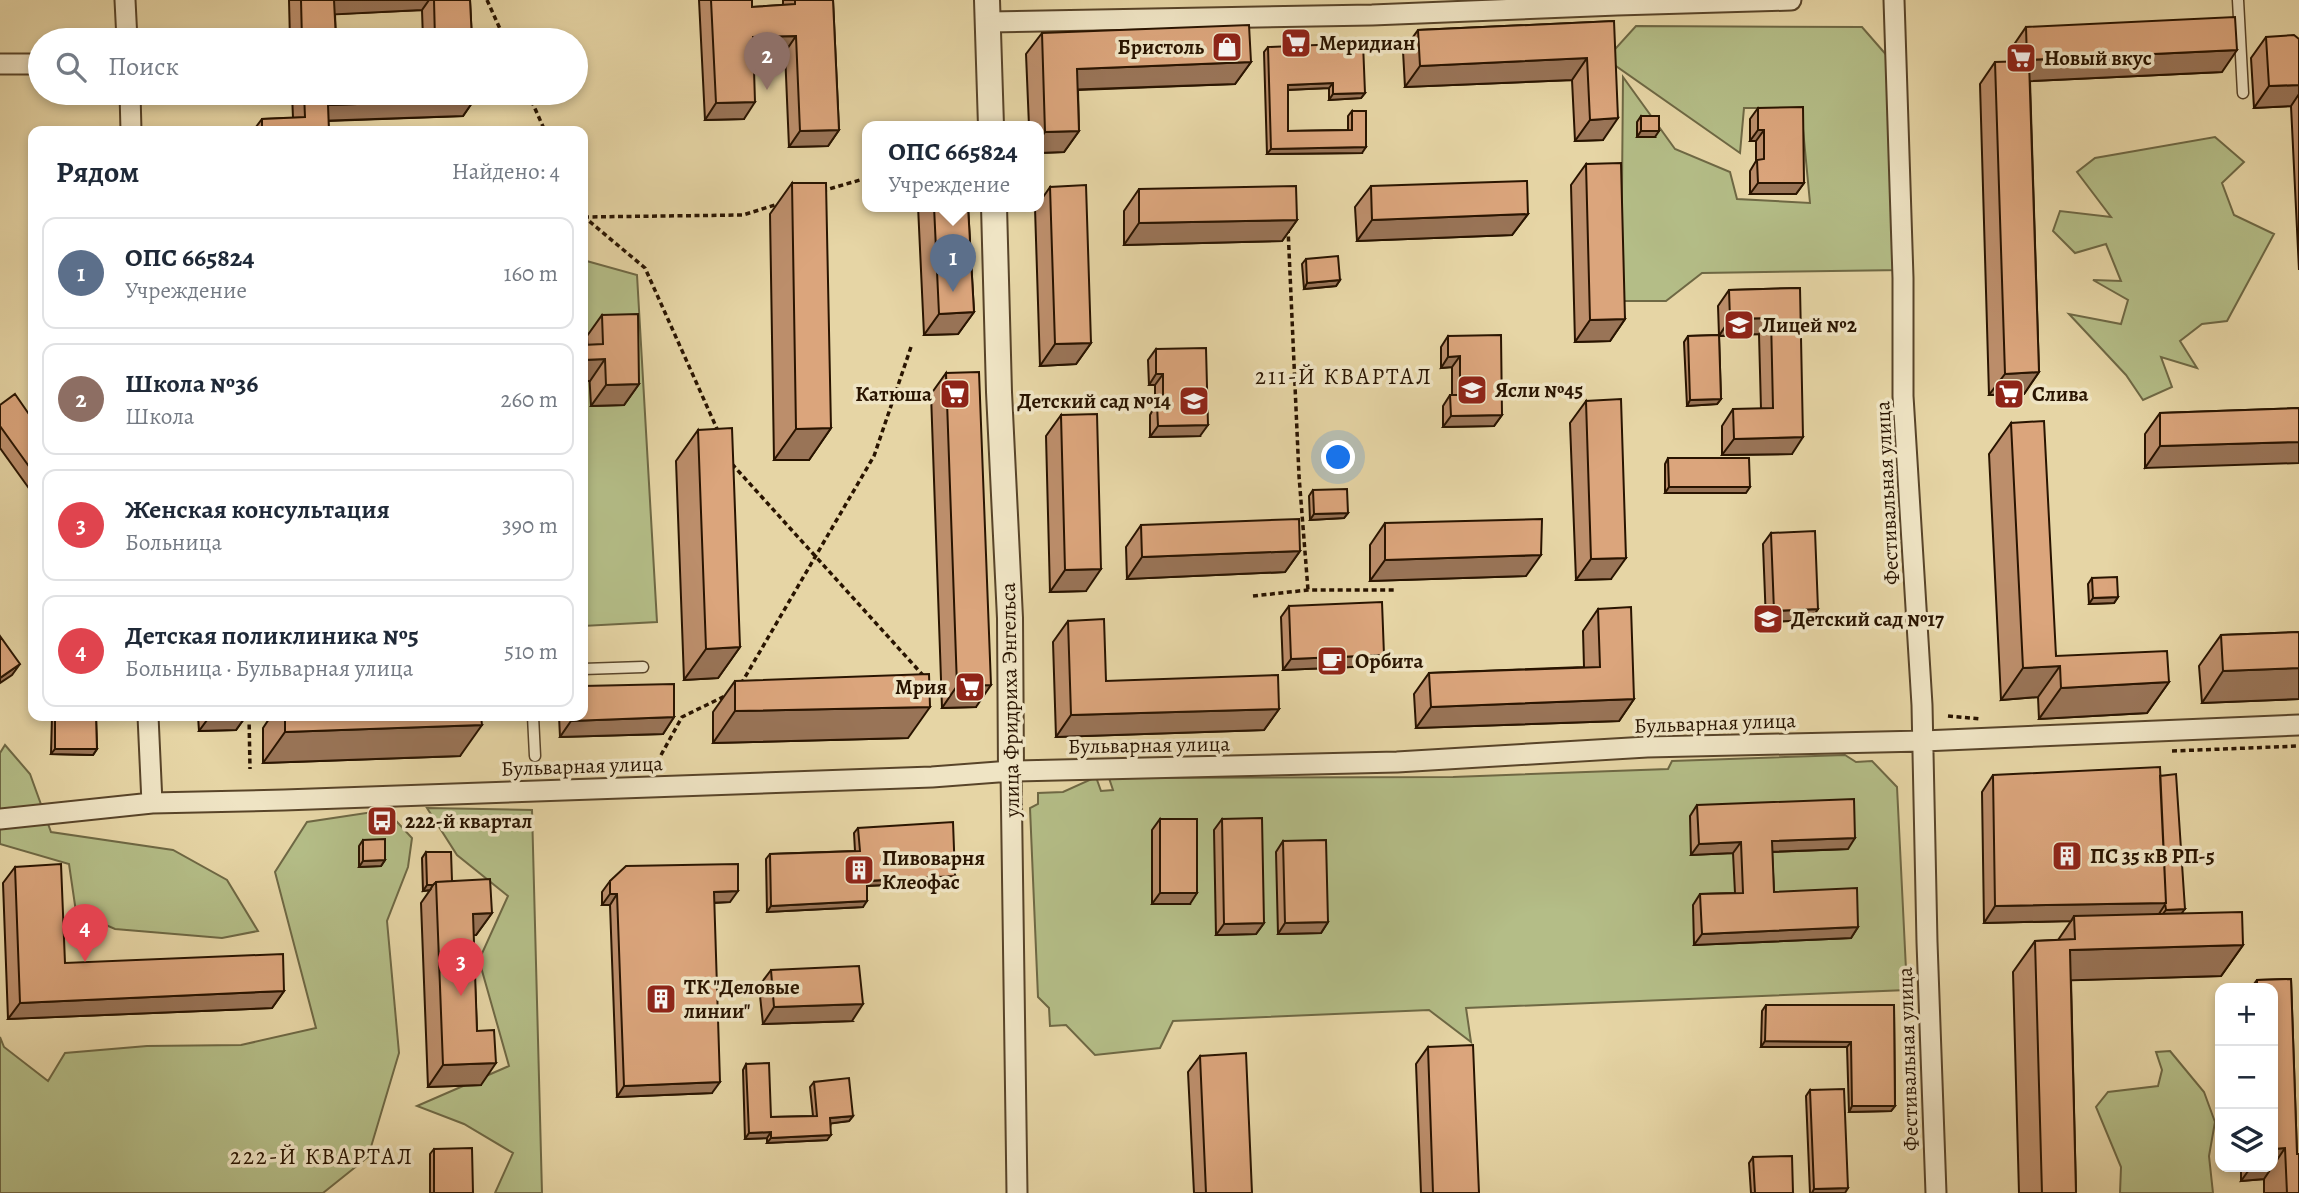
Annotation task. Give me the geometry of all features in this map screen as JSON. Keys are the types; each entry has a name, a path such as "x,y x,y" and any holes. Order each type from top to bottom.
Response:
{"street":[{"path":"125,0 126,28"},
{"path":"990,121 988,11 1372,15 1576,3 1791,0"},
{"name":"Фестивальная улица","path":"1894,0 1903,278 1903,396 1923,741 1936,1193"},
{"path":"0,64 28,64"},
{"path":"130,105 131,126"},
{"name":"улица Фридриха Энгельса","path":"994,212 999,392 1010,618 1017,1193"},
{"path":"148,721 152,803"},
{"name":"Бульварная улица","path":"0,819 152,803 891,778 1011,771 1397,762 1647,747 1923,741 2299,725"}],"lane":[{"path":"2238,0 2242,93"},
{"path":"588,669 643,667"},
{"path":"533,721 534,757"}],"path":[{"path":"487,0 500,28"},
{"path":"533,105 543,126"},
{"path":"817,192 862,179"},
{"path":"588,217 743,215 780,204"},
{"path":"588,221 645,268 722,442"},
{"path":"1288,221 1299,476 1308,590"},
{"path":"661,755 682,717 738,690 874,456 911,347"},
{"path":"728,454 733,467 930,683"},
{"path":"1253,596 1308,590 1397,590"},
{"path":"249,721 250,769"}],"green space":[{"path":"1636,26 1862,27 1889,58 1903,270 1702,273 1666,301 1621,301 1623,77 1675,149 1730,172 1737,199 1810,203 1801,108 1744,108 1740,153 1606,59"},
{"path":"2215,137 2244,162 2222,183 2234,215 2274,234 2227,321 2202,324 2180,341 2197,368 2161,357 2172,387 2143,400 2126,375 2069,314 2121,324 2128,300 2093,280 2121,281 2106,244 2075,253 2053,231 2060,211 2111,217 2077,172 2095,158"},
{"path":"588,261 637,275 657,622 588,626"},
{"path":"5,745 30,774 51,832 173,850 227,880 258,931 222,938 115,929 76,912 69,864 0,844 0,753"},
{"path":"1845,755 1856,762 1872,761 1897,787 1907,990 1466,1008 1471,1042 1429,1010 1173,1021 1160,1048 1095,1055 1066,1025 1050,1026 1049,1008 1038,997 1030,808 1038,804 1038,793 1063,792 1096,777 1101,791 1113,790 1109,778 1453,777 1668,769 1672,761"},
{"path":"427,808 532,810 542,1193 495,1193 513,1153 464,1124 417,1106 509,1066 479,960 508,896 457,855"},
{"path":"386,810 412,838 408,867 387,921 399,1053 368,1157 323,1193 0,1193 0,1037 4,1047 48,1081 65,1053 147,1046 241,1045 316,1028 275,872 307,822"},
{"path":"2170,1051 2204,1092 2215,1122 2209,1156 2213,1193 2120,1193 2121,1167 2096,1107 2108,1092 2158,1086 2162,1070 2156,1052"}],"building":[{"path":"301,0 334,0 335,28 302,28"},
{"path":"434,0 470,0 471,28 435,28"},
{"path":"711,0 752,0 752,7 795,4 795,0 833,0 839,130 800,131 796,36 753,37 755,102 716,103"},
{"path":"2235,17 2237,50 2027,60 2026,27"},
{"path":"1614,21 1618,118 1590,120 1587,58 1420,66 1418,30"},
{"path":"1249,25 1251,62 1077,69 1079,131 1045,132 1042,33"},
{"path":"2294,35 2299,39 2299,85 2269,86 2266,37"},
{"path":"1363,43 1365,93 1333,94 1333,83 1288,85 1288,131 1352,130 1352,111 1366,111 1366,147 1271,149 1268,47"},
{"path":"2029,61 2039,372 2005,374 1995,62"},
{"path":"304,105 328,105 329,126 262,126 262,119 305,117"},
{"path":"1803,107 1804,183 1758,183 1757,160 1764,159 1764,130 1758,130 1758,108"},
{"path":"1641,116 1659,116 1659,131 1641,131"},
{"path":"1621,163 1625,319 1590,320 1586,164"},
{"path":"1527,181 1528,214 1372,220 1371,186"},
{"path":"792,183 826,183 831,428 796,429"},
{"path":"1086,185 1091,343 1055,344 1050,187"},
{"path":"1296,186 1297,220 1139,223 1139,189"},
{"path":"934,212 968,212 974,312 939,314"},
{"path":"1338,256 1340,280 1307,283 1306,259"},
{"path":"1800,288 1803,437 1734,439 1733,409 1773,408 1771,318 1730,319 1729,290"},
{"path":"638,314 639,384 606,385 605,359 588,360 588,345 603,344 602,315"},
{"path":"1501,335 1502,415 1451,416 1450,395 1460,395 1460,356 1448,357 1448,336"},
{"path":"1719,335 1721,399 1690,400 1688,336"},
{"path":"1206,348 1208,425 1158,426 1157,404 1163,403 1163,374 1156,374 1156,349"},
{"path":"979,372 991,685 957,686 946,373"},
{"path":"15,394 28,413 28,465 0,426 0,405"},
{"path":"1621,399 1626,558 1591,559 1586,401"},
{"path":"2299,408 2299,442 2160,446 2160,413"},
{"path":"1097,414 1101,569 1065,570 1061,415"},
{"path":"2044,421 2056,656 2167,651 2169,682 2061,688 2060,666 2023,668 2011,423"},
{"path":"732,428 740,647 706,649 698,430"},
{"path":"1668,458 1749,458 1750,487 1669,487"},
{"path":"1347,489 1348,513 1314,514 1313,490"},
{"path":"1299,519 1300,551 1142,557 1141,525"},
{"path":"1542,519 1541,555 1385,560 1385,523"},
{"path":"1815,531 1818,609 1774,611 1771,533"},
{"path":"2117,577 2118,597 2093,598 2092,578"},
{"path":"1382,602 1384,655 1291,659 1289,606"},
{"path":"1631,607 1634,699 1431,707 1429,673 1600,667 1598,609"},
{"path":"1104,619 1106,681 1278,675 1279,709 1071,715 1068,621"},
{"path":"2299,632 2299,668 2223,671 2221,635"},
{"path":"0,636 20,664 0,678"},
{"path":"929,674 930,707 735,711 735,681"},
{"path":"674,684 674,717 588,720 588,686"},
{"path":"55,721 96,721 97,749 55,749"},
{"path":"285,721 482,721 482,725 285,732"},
{"name":"ПС 35 кВ РП-5","path":"2160,767 2166,903 1995,906 1993,775"},
{"path":"2176,774 2185,909 2166,910 2160,776"},
{"path":"1854,799 1855,838 1772,841 1774,892 1857,888 1858,927 1702,934 1700,894 1743,893 1741,842 1699,844 1697,805"},
{"path":"1262,818 1264,923 1224,924 1222,819"},
{"path":"1160,819 1197,819 1197,893 1160,893"},
{"name":"Пивоварня Клеофас","path":"953,822 955,876 867,881 867,901 771,906 770,854 860,851 858,828"},
{"path":"385,839 385,860 363,861 363,840"},
{"path":"1326,840 1328,922 1285,923 1283,841"},
{"path":"426,852 451,852 452,881 427,885"},
{"path":"61,864 65,963 283,954 284,991 20,1003 15,867"},
{"name":"ТК \"Деловые линии\"","path":"738,864 738,891 714,892 720,1082 624,1086 617,894 610,894 610,881 626,866"},
{"path":"490,879 492,913 473,914 477,1031 494,1030 496,1063 443,1065 436,882"},
{"path":"2242,912 2243,945 2070,950 2076,1193 2042,1193 2035,941 2075,939 2074,916"},
{"path":"859,966 863,1004 774,1007 771,970"},
{"path":"2291,979 2299,1193 2287,1193 2285,1148 2278,1149 2278,983 2257,983 2257,980"},
{"path":"1766,1005 1894,1005 1895,1106 1852,1106 1851,1042 1765,1041"},
{"path":"1473,1045 1479,1193 1433,1193 1428,1047"},
{"path":"1246,1053 1252,1193 1206,1193 1200,1056"},
{"path":"769,1063 771,1117 817,1116 814,1082 849,1078 853,1116 830,1118 831,1135 771,1138 771,1132 749,1133 746,1064"},
{"path":"1844,1089 1848,1188 1814,1189 1810,1090"},
{"path":"472,1148 473,1193 434,1193 434,1149"},
{"path":"1792,1156 1793,1193 1755,1193 1753,1157"}],"place":[{"name":"Меридиан","path":"1296,43"},
{"name":"Бристоль","path":"1227,47"},
{"name":"Новый вкус","path":"2021,58"},
{"name":"Школа №36","path":"767,90"},
{"name":"ОПС 665824","path":"953,292"},
{"name":"Лицей №2","path":"1739,325"},
{"name":"Ясли №45","path":"1472,390"},
{"name":"Катюша","path":"955,394"},
{"name":"Слива","path":"2009,394"},
{"name":"Детский сад №14","path":"1194,401"},
{"name":"Детский сад №17","path":"1768,619"},
{"name":"Орбита","path":"1332,661"},
{"name":"Мрия","path":"970,687"},
{"name":"222-й квартал","path":"382,821"},
{"name":"ПС 35 кВ РП-5","path":"2067,856"},
{"name":"Пивоварня Клеофас","path":"859,870"},
{"name":"Детская поликлиника №5","path":"85,962"},
{"name":"Женская консультация","path":"461,996"},
{"name":"ТК \"Деловые линии\"","path":"661,999"}],"district":[{"name":"211-Й КВАРТАЛ","path":"1344,376"},
{"name":"222-Й КВАРТАЛ","path":"322,1156"}]}
